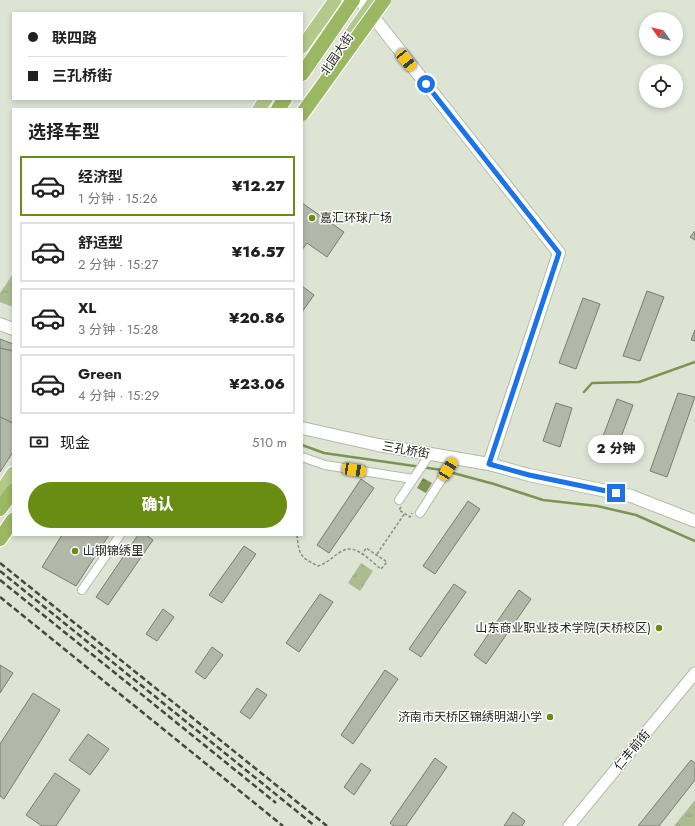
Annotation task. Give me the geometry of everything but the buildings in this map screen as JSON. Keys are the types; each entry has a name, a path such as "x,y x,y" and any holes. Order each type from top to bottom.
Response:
{"highway":[{"path":"303,73 353,0"},
{"path":"303,113 384,0"},
{"path":"299,108 369,3"},
{"path":"0,510 12,492"},
{"path":"0,539 12,521"}],"main road":[{"path":"303,47 335,0"},
{"path":"369,3 559,253 489,464"},
{"path":"0,324 12,329"},
{"name":"三孔桥街","path":"303,428 378,445 427,459 455,458 489,464 529,475 631,496 695,522"},
{"path":"0,493 12,475"},
{"path":"0,544 12,527"}],"street":[{"path":"303,457 325,465 415,476"},
{"path":"420,513 455,458"},
{"path":"400,500 427,459"},
{"path":"82,590 119,536"},
{"name":"仁丰前街","path":"569,826 695,673"}],"path":[{"path":"399,510 410,517"},
{"path":"377,554 405,513"},
{"path":"297,536 298,550 304,559 318,566 326,564 342,551 350,548 356,550 362,555 381,569 387,562 366,548 362,555"}],"green space":[{"path":"12,275 12,307 0,302 0,293"},
{"path":"361,563 373,571 360,591 348,583"},
{"path":"695,800 695,826 674,826"}],"water":[{"path":"423,478 432,483 426,493 417,488"}],"waterway":[{"path":"584,392 592,383 639,382 695,362"},
{"path":"303,445 324,453 442,470 494,484 543,500 597,506 636,515 695,541"}],"railway":[{"path":"0,563 327,826"},
{"path":"0,571 315,826"},
{"path":"0,580 276,803"},
{"path":"0,597 283,826"}],"place":[{"name":"嘉汇环球广场","path":"312,218"},
{"name":"山钢锦绣里","path":"75,551"},
{"name":"山东商业职业技术学院(天桥校区)","path":"659,628"},
{"name":"济南市天桥区锦绣明湖小学","path":"550,717"}],"route":[{"path":"426,84 559,253 489,464 529,475 616,493"}]}
